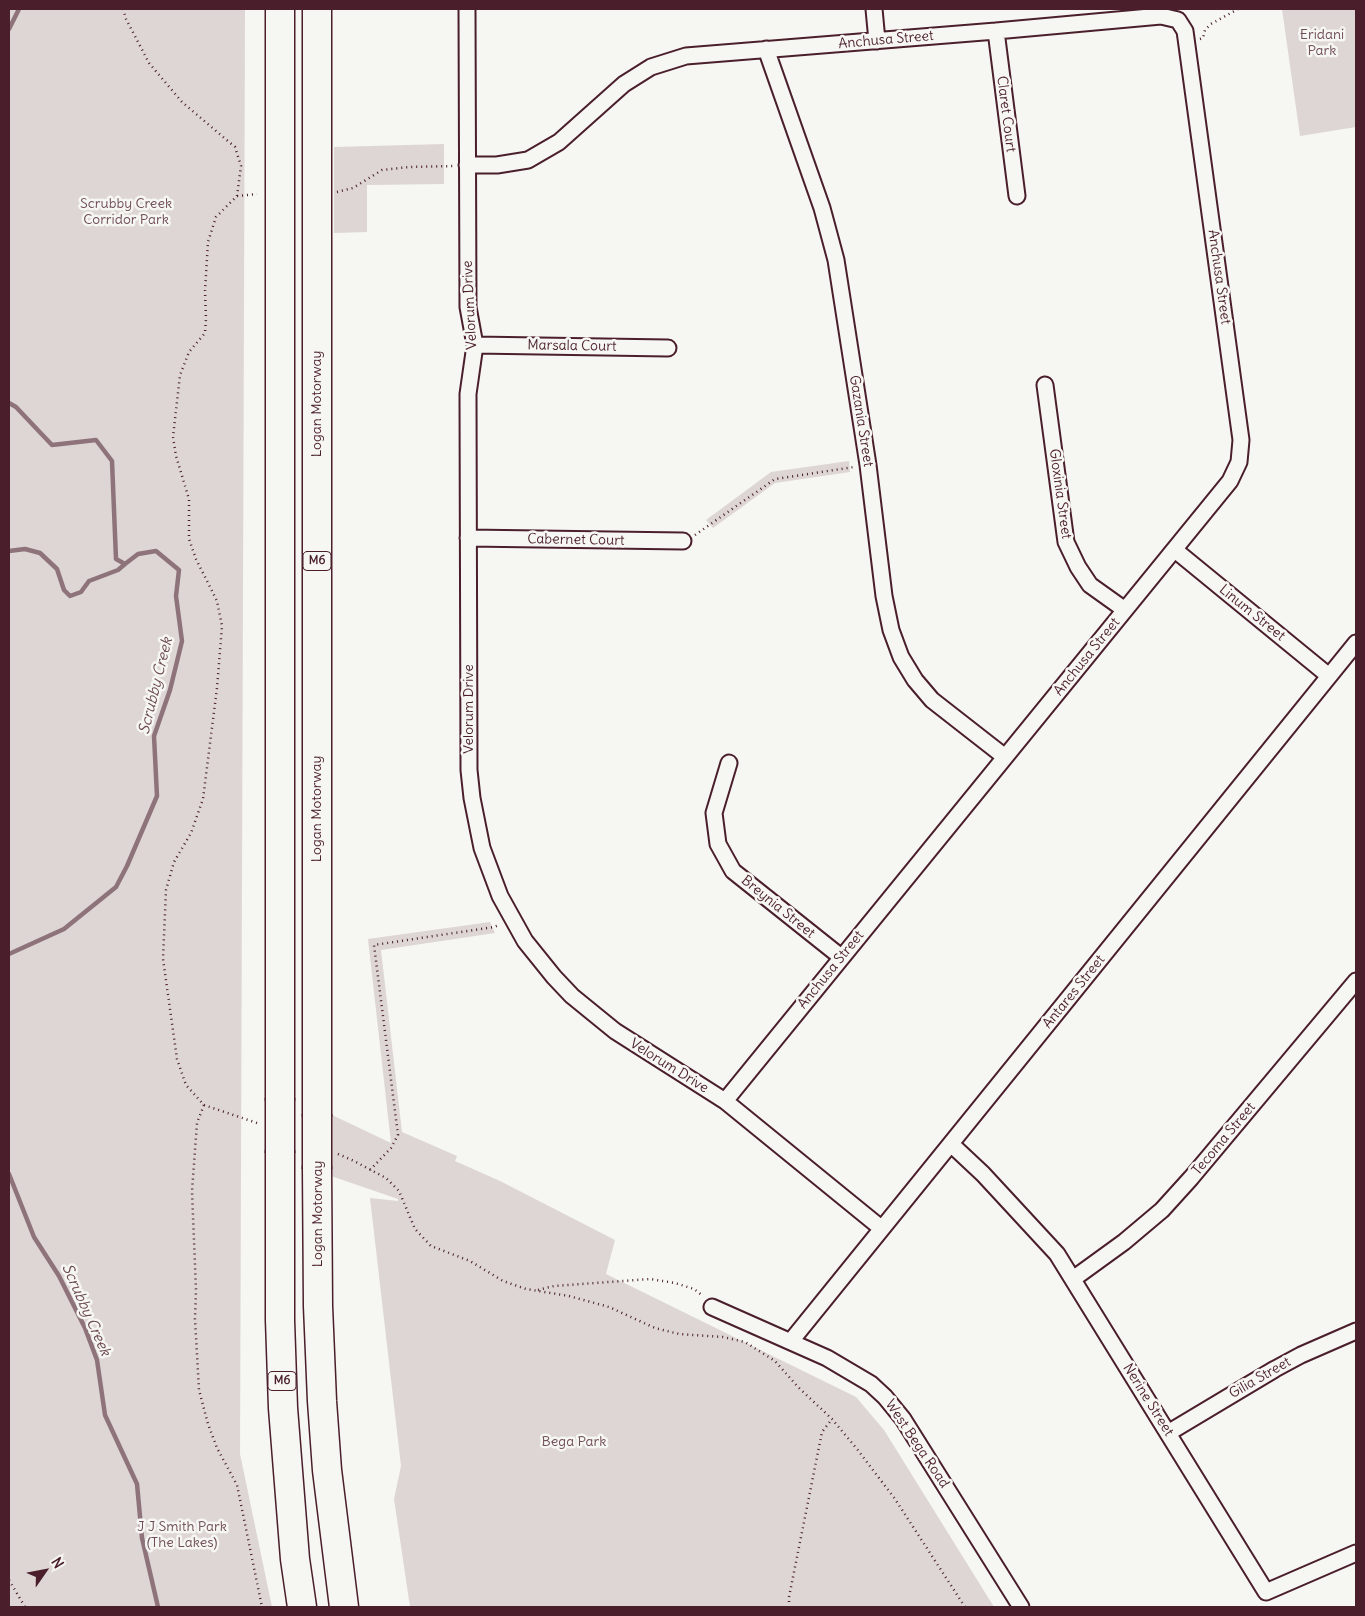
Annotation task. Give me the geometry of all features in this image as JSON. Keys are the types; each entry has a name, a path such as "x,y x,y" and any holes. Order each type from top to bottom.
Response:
{"highway":[{"name":"M6","path":"280,9 280,1320 283,1408 295,1559 302,1607"},
{"name":"Logan Motorway","path":"317,9 318,1306 327,1470 344,1607"}],"street":[{"name":"Velorum Drive","path":"467,9 468,307 475,345 468,394 469,770 472,798 482,848 500,896 525,941 554,977 592,1014 615,1031 725,1101 881,1228"},
{"path":"874,9 877,41"},
{"name":"Anchusa Street","path":"468,165 528,160 559,142 624,84 652,67 686,56 1161,16 1178,20 1185,31 1241,440 1239,462 1230,481 725,1101"},
{"name":"Claret Court","path":"996,31 1017,196"},
{"name":"Gazania Street","path":"766,50 822,208 836,260 868,464 884,596 891,630 900,656 932,700 1005,757"},
{"name":"Marsala Court","path":"475,345 668,348"},
{"name":"Gloxinia Street","path":"1045,385 1066,542 1078,567 1090,585 1125,610"},
{"name":"Cabernet Court","path":"468,538 683,541"},
{"name":"Linum Street","path":"1174,550 1329,676"},
{"name":"Antares Street","path":"791,1340 1356,643"},
{"name":"Breynia Street","path":"729,763 714,813 718,844 734,871 841,958"},
{"name":"Tecoma Street","path":"1073,1279 1124,1242 1162,1210 1356,981"},
{"name":"Nerine Street","path":"951,1144 983,1174 1057,1254 1266,1592 1356,1552"},
{"name":"West Bega Road","path":"712,1306 791,1340 827,1358 871,1384 885,1397 903,1419 1021,1607"},
{"name":"Gilia Street","path":"1168,1433 1275,1369 1356,1331"}],"path":[{"path":"123,9 126,19 149,64 182,102 235,147 241,166 237,196 216,217 208,242 205,333 189,352 180,375 173,437 176,456 188,499 189,539 196,559 217,601 222,626 217,688 202,799 191,833 174,862 166,890 163,959 177,1060 186,1085 204,1105 197,1123 192,1191 196,1290 195,1319 199,1390 217,1448 237,1485 262,1607"},
{"path":"1187,43 1203,38 1205,30 1211,24 1238,9"},
{"path":"334,193 353,188 382,170 468,165"},
{"path":"237,196 257,194"},
{"path":"683,541 698,533 775,479 868,464"},
{"path":"370,1170 391,1148 398,1135 374,945 494,927 512,918"},
{"path":"354,1161 386,1178 399,1191 415,1229 431,1246 470,1261 503,1281 536,1291 569,1296 609,1307 655,1328 679,1334 724,1337 745,1342 775,1361 857,1449 895,1499 965,1607"},
{"path":"536,1291 554,1286 650,1279 675,1282 694,1290 708,1299 712,1306"},
{"path":"789,1607 789,1597 822,1432 832,1420"},
{"path":"9,1580 25,1607"}],"green space":[{"name":"Scrubby Creek Corridor Park","path":"9,9 245,9 240,1454 272,1607 9,1607"},
{"name":"Eridani Park","path":"1282,9 1356,9 1356,127 1300,136"},
{"path":"444,144 444,184 367,185 367,232 334,233 334,147"},
{"path":"849,461 850,472 775,483 713,528 706,520 771,472"},
{"name":"Bega Park","path":"490,922 495,933 381,950 402,1132 457,1156 455,1161 500,1181 615,1240 606,1274 856,1397 884,1430 994,1607 410,1607 394,1499 401,1466 370,1198 398,1201 398,1199 331,1176 332,1115 391,1143 368,939"}],"waterway":[{"name":"Scrubby Creek","path":"9,29 19,9"},
{"name":"Scrubby Creek","path":"9,403 16,407 52,445 96,440 112,461 116,559 125,564 138,554 156,551 179,570 176,596 182,641 170,690 154,736 157,796 116,887 64,929 9,954"},
{"path":"9,551 25,549 40,553 57,569 64,590 70,596 81,592 89,581 118,570 125,564"},
{"name":"Scrubby Creek","path":"9,1174 34,1237 59,1276 85,1328 97,1360 105,1415 137,1484 142,1538 158,1607"}],"park label":[{"name":"J J Smith Park (The Lakes)","path":"182,1535"}]}
